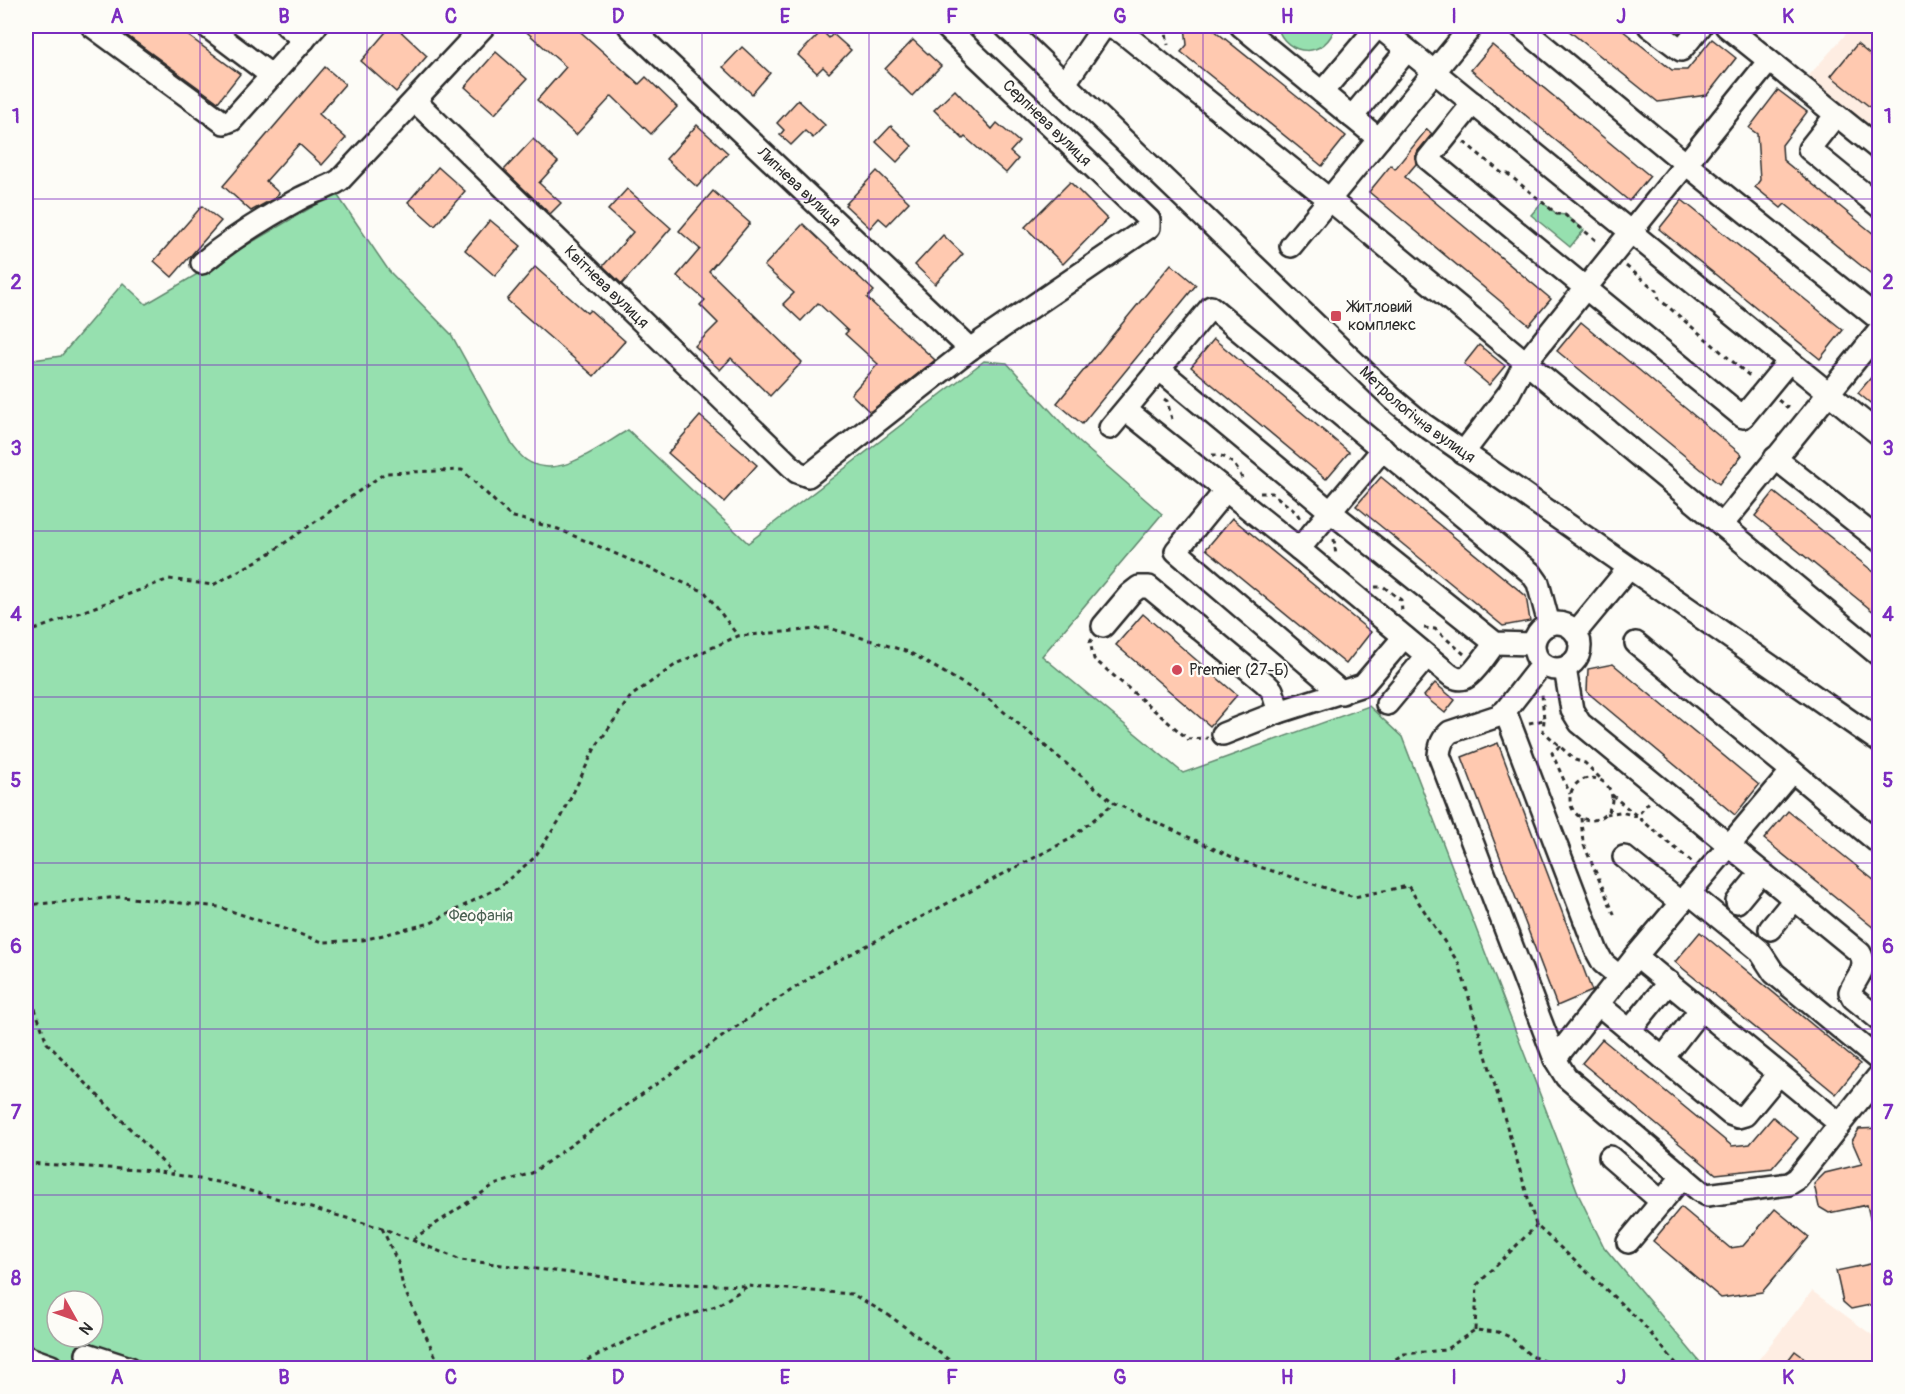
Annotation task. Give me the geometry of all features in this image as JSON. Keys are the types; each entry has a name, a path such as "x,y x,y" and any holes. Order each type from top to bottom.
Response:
{"street":[{"path":"92,26 224,123 232,120 310,33 287,26"},
{"path":"206,26 272,76"},
{"path":"202,263 269,215 307,195 328,188 340,180 484,26"},
{"name":"Липнева вулиця","path":"628,26 970,349"},
{"name":"Серпнева вулиця","path":"945,26 1149,220 1149,227 970,349"},
{"name":"Метрологічна вулиця","path":"1005,26 1393,399 1462,453 1880,742"},
{"path":"1241,26 1379,139"},
{"path":"1322,92 1378,26 1880,435"},
{"path":"1291,246 1472,26"},
{"path":"1520,26 1686,164 1880,320"},
{"path":"1649,26 1680,50 1701,26"},
{"path":"1726,26 1880,150"},
{"path":"1065,83 1115,27 1330,200 1880,656"},
{"path":"1352,117 1407,50"},
{"path":"1462,453 1509,393 1525,363 1769,61"},
{"name":"Квітнева вулиця","path":"415,101 797,472 808,476 813,474 970,349"},
{"path":"1473,104 1428,159 1585,289 1743,417 1789,361"},
{"path":"1836,115 1809,149 1880,207"},
{"path":"1110,428 1211,307 1531,573 1564,627 1579,639 1579,654 1565,668 1554,669 1542,664 1535,656 1533,644 1537,633 1564,627 1623,565"},
{"path":"1722,525 1880,330"},
{"path":"1153,377 1331,512 1495,643 1533,644"},
{"path":"1126,410 1235,486 1299,549 1409,627 1427,656 1450,675 1458,679 1464,678 1495,643"},
{"path":"1299,549 1383,449"},
{"path":"1775,458 1880,541"},
{"path":"1235,486 1176,551 1342,693"},
{"path":"1103,626 1130,594 1139,587 1149,587 1265,683 1272,690 1279,712"},
{"path":"1223,734 1279,712 1364,685 1409,627"},
{"path":"1636,643 1880,844"},
{"path":"1387,704 1427,656"},
{"path":"1542,664 1505,711 1498,716 1450,732 1440,745 1439,755 1555,1059 1566,1077 1707,1195 1789,1184 1797,1179 1880,1074"},
{"path":"1565,668 1572,710 1580,723 1860,953 1863,965 1850,992 1853,998 1880,1020"},
{"path":"1505,711 1597,952 1603,963 1620,977"},
{"path":"1555,1059 1636,956 1792,771"},
{"path":"1624,857 1759,950 1774,973 1880,1061"},
{"path":"1737,902 1761,873"},
{"path":"1770,929 1794,900"},
{"path":"1636,956 1840,1124"},
{"path":"1630,1030 1669,982"},
{"path":"1598,1004 1730,1113 1738,1117 1745,1115 1779,1074"},
{"path":"1663,1058 1701,1009"},
{"path":"1610,1157 1662,1202"},
{"path":"1628,1242 1683,1176"},
{"path":"87,1354 130,1368"},
{"path":"26,1357 51,1366"}],"path":[{"path":"1165,26 1168,46"},
{"path":"1450,132 1503,174 1508,174 1557,214 1565,215 1657,291 1659,299 1805,421"},
{"path":"1153,377 1167,402 1173,427"},
{"path":"1203,456 1219,454 1238,467 1235,486"},
{"path":"26,633 169,579 213,585 266,556 385,473 462,470 510,516 558,530 705,592 738,636"},
{"path":"1252,488 1260,494 1272,493 1297,513 1304,529"},
{"path":"1334,534 1337,567"},
{"path":"1370,587 1384,587 1401,600 1409,627 1435,629 1461,650 1467,659"},
{"path":"1103,626 1090,642 1094,659 1188,739 1205,739 1223,734"},
{"path":"26,905 121,897 219,907 323,942 363,940 431,924 498,888 534,858 561,818 595,748 631,696 678,663 738,636 829,628 909,652 986,697 1114,802 1241,861 1354,897 1408,886 1459,964 1537,1226 1640,1321 1680,1368"},
{"path":"1542,692 1543,731 1575,760 1585,763 1605,783 1612,795 1697,867"},
{"path":"1524,724 1544,720"},
{"path":"1560,746 1552,753 1570,794 1572,808 1581,818 1583,843 1615,916"},
{"path":"1570,794 1578,782 1584,778 1599,779 1605,783"},
{"path":"1606,814 1610,808 1612,795"},
{"path":"412,1240 494,1185 532,1173 740,1024 828,966 1070,839 1114,802"},
{"path":"1581,818 1595,820 1606,814 1620,812 1637,816"},
{"path":"26,983 47,1043 174,1174"},
{"path":"26,1163 154,1171 222,1183 382,1228 461,1260 655,1283 748,1286 852,1294 890,1316 960,1368"},
{"path":"1475,1330 1477,1285 1537,1226"},
{"path":"382,1228 398,1263 403,1287 441,1368"},
{"path":"571,1368 655,1327 718,1305 748,1286"},
{"path":"1380,1368 1404,1354 1445,1350 1475,1330 1498,1332 1510,1337 1531,1356 1561,1368"}],"shaded area":[{"path":"1853,26 1879,26 1879,142 1804,81"},
{"path":"1812,1291 1879,1340 1879,1368 1752,1368"}],"green space":[{"path":"1277,26 1335,26 1331,37 1324,44 1316,49 1306,50 1297,49 1289,44 1282,37"},
{"name":"Феофанія","path":"336,193 389,271 451,334 513,446 524,459 538,466 552,467 565,464 592,452 628,430 748,543 984,361 1007,363 1078,441 1162,514 1042,656 1183,773 1369,706 1402,737 1580,1198 1604,1247 1705,1368 26,1368 26,361 61,356 123,283 146,304"},
{"path":"1542,202 1557,214 1565,215 1584,230 1570,247 1531,215"}],"building":[{"path":"114,26 175,26 240,74 218,102"},
{"path":"391,26 395,26 427,56 396,92 361,61"},
{"path":"520,26 574,26 639,84 646,77 677,107 651,134 612,96 576,135 537,100 566,67"},
{"path":"1185,26 1209,26 1346,136 1322,166 1181,52 1187,45"},
{"path":"1563,26 1617,26 1672,70 1687,70 1712,39 1736,58 1707,95 1658,102"},
{"path":"822,31 829,38 833,34 851,50 829,73 823,67 817,73 798,55"},
{"path":"913,40 941,66 912,96 885,69"},
{"path":"1857,44 1880,63 1880,115 1831,76"},
{"path":"1492,45 1650,176 1629,201 1471,70"},
{"path":"742,47 770,73 752,94 723,67"},
{"path":"496,52 527,79 495,114 465,87"},
{"path":"325,67 345,84 319,114 346,138 322,165 299,144 266,181 279,193 273,199 251,211 223,186"},
{"path":"955,90 992,129 997,123 1019,142 1010,152 1018,159 1006,173 965,137 963,139 934,110"},
{"path":"1778,90 1807,112 1782,145 1783,160 1880,239 1880,281 1785,204 1781,208 1755,187 1760,180 1757,134 1749,128"},
{"path":"798,100 825,125 813,138 805,131 791,145 780,135 784,130 777,123"},
{"path":"697,125 728,153 697,187 666,159"},
{"path":"891,126 912,146 897,162 876,142"},
{"path":"1427,129 1432,134 1418,151 1415,158 1416,164 1405,177 1551,299 1529,325 1369,192 1391,165 1395,169"},
{"path":"533,139 558,162 539,183 561,203 550,214 504,170"},
{"path":"438,167 465,191 435,226 408,202"},
{"path":"877,171 909,202 887,225 879,218 870,228 845,205"},
{"path":"1070,182 1107,219 1063,264 1025,227"},
{"path":"627,189 671,228 622,284 603,266 633,232 608,210"},
{"path":"713,191 750,223 709,271 802,362 770,396 731,358 720,370 695,346 718,323 700,305 705,300 677,276 700,249 679,231"},
{"path":"1682,200 1843,330 1820,359 1659,229"},
{"path":"202,206 221,221 172,277 154,261"},
{"path":"490,220 521,246 495,276 465,250"},
{"path":"803,224 874,291 867,298 935,360 870,412 851,394 878,364 845,334 848,331 818,303 801,321 783,304 794,293 764,266"},
{"path":"943,235 963,254 935,284 915,265"},
{"path":"1171,264 1196,285 1082,424 1057,403"},
{"path":"535,267 587,313 590,310 625,341 594,376 507,300"},
{"path":"1581,322 1742,455 1719,484 1557,351"},
{"path":"1214,339 1349,452 1326,479 1191,367"},
{"path":"1479,345 1505,366 1489,385 1464,364"},
{"path":"1880,367 1880,411 1858,393"},
{"path":"700,416 757,465 724,502 668,453"},
{"path":"1381,477 1526,596 1530,621 1503,626 1356,506"},
{"path":"1774,492 1880,577 1880,617 1755,516"},
{"path":"1232,518 1371,632 1346,664 1206,549"},
{"name":"Premier (27-Б)","path":"1143,614 1237,695 1210,726 1116,645"},
{"path":"1613,664 1759,785 1735,815 1587,692 1588,669"},
{"path":"1435,683 1455,700 1445,713 1424,696"},
{"path":"1498,743 1592,991 1557,1006 1462,757"},
{"path":"1788,811 1880,885 1880,933 1764,839"},
{"path":"1700,932 1860,1064 1836,1094 1675,962"},
{"path":"1602,1039 1732,1146 1750,1144 1773,1117 1798,1138 1772,1168 1716,1174 1582,1063"},
{"path":"1880,1128 1880,1234 1874,1235 1867,1205 1829,1213 1819,1207 1814,1184 1825,1173 1862,1164 1852,1141 1859,1129"},
{"path":"1681,1207 1730,1248 1743,1246 1775,1209 1809,1237 1762,1292 1721,1298 1653,1241"},
{"path":"1880,1262 1880,1303 1851,1309 1843,1302 1836,1271"},
{"path":"1795,1351 1818,1368 1782,1368"}],"place":[{"name":"Житловий комплекс","path":"1336,316"},
{"name":"Premier (27-Б)","path":"1177,670"}]}
